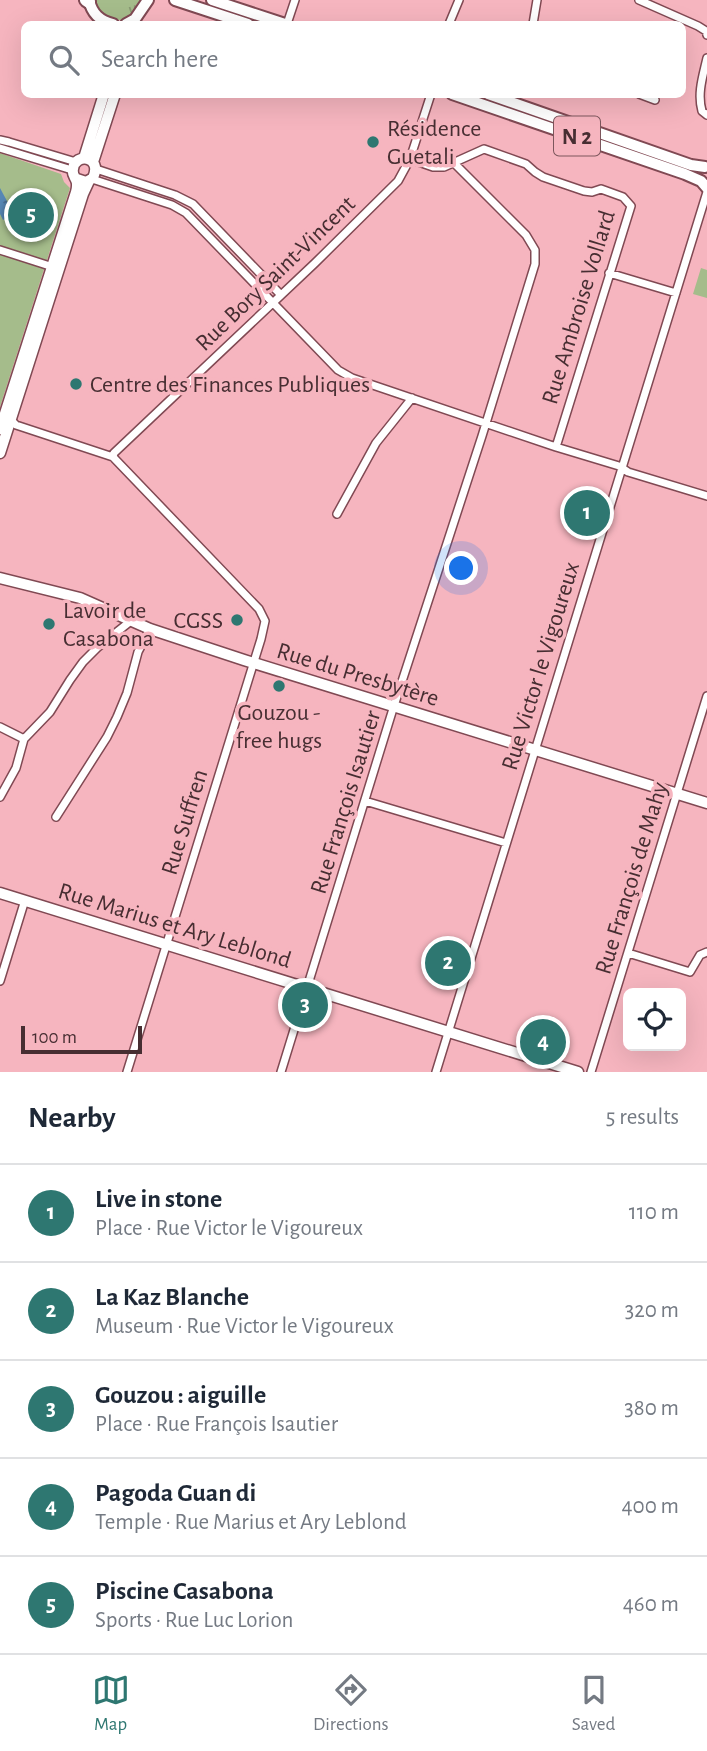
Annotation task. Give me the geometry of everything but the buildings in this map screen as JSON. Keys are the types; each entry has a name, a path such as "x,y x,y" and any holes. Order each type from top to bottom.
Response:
{"main road":[{"path":"133,21 150,0"},
{"path":"175,0 239,21"},
{"path":"212,0 277,21"},
{"path":"88,1 92,10 103,21"},
{"name":"N 2","path":"464,98 672,169 705,187"},
{"name":"N 2","path":"499,98 691,165 706,166"},
{"name":"N 2","path":"705,187 701,173 706,166"}],"street":[{"path":"287,21 295,0"},
{"path":"450,21 459,0"},
{"path":"534,21 537,0"},
{"path":"639,0 698,26 707,34"},
{"path":"707,58 700,90 702,111 707,116"},
{"path":"0,453 103,98"},
{"path":"113,98 83,167 81,182 90,180 172,205 186,213 338,370 352,378 619,466 628,472 707,496"},
{"name":"Rue Bory Saint-Vincent","path":"113,457 114,453 398,181 410,159 430,98"},
{"path":"650,98 655,100"},
{"path":"0,140 175,195 193,204 280,294"},
{"path":"0,148 83,167"},
{"name":"Rue Ambroise Vollard","path":"454,163 484,149 526,164 543,177 584,191 601,189 624,197 631,206 556,447"},
{"path":"410,159 433,167 454,163"},
{"name":"Rue François Isautier","path":"281,1072 535,264 535,250 526,235 454,163"},
{"path":"0,429 55,268 90,180"},
{"name":"Rue Victor le Vigoureux","path":"436,1072 676,293 705,187"},
{"path":"0,250 55,268"},
{"path":"609,273 676,293"},
{"path":"337,514 376,443 412,398"},
{"path":"6,410 16,425 113,457"},
{"name":"Rue Suffren","path":"113,457 259,609 265,621 127,1072"},
{"name":"Rue du Presbytère","path":"0,578 80,598 150,629 253,663 707,803"},
{"path":"0,797 16,768 24,739 50,712 83,663 98,647 132,620"},
{"path":"56,817 117,717 127,693 138,652 150,629"},
{"name":"Rue François de Mahy","path":"591,1072 707,696"},
{"path":"0,727 24,739"},
{"path":"365,801 506,843"},
{"name":"Rue Marius et Ary Leblond","path":"0,892 578,1072"},
{"path":"0,981 25,901"},
{"path":"628,953 690,972 700,955 707,952"}],"green space":[{"path":"94,0 143,0 132,15 121,20 104,15"},
{"path":"0,153 61,174 70,188 0,407"},
{"path":"701,268 707,270 707,298 693,294"}],"water":[{"path":"0,188 14,214 3,220 0,214"}],"place":[{"name":"Résidence Guetali","path":"373,142"},
{"name":"Piscine Casabona","path":"31,215"},
{"name":"Centre des Finances Publiques","path":"76,384"},
{"name":"Live in stone","path":"587,513"},
{"name":"CGSS","path":"237,620"},
{"name":"Lavoir de Casabona","path":"49,624"},
{"name":"Gouzou - free hugs","path":"279,686"},
{"name":"La Kaz Blanche","path":"448,963"},
{"name":"Gouzou : aiguille","path":"305,1005"},
{"name":"Pagoda Guan di","path":"543,1042"}]}
